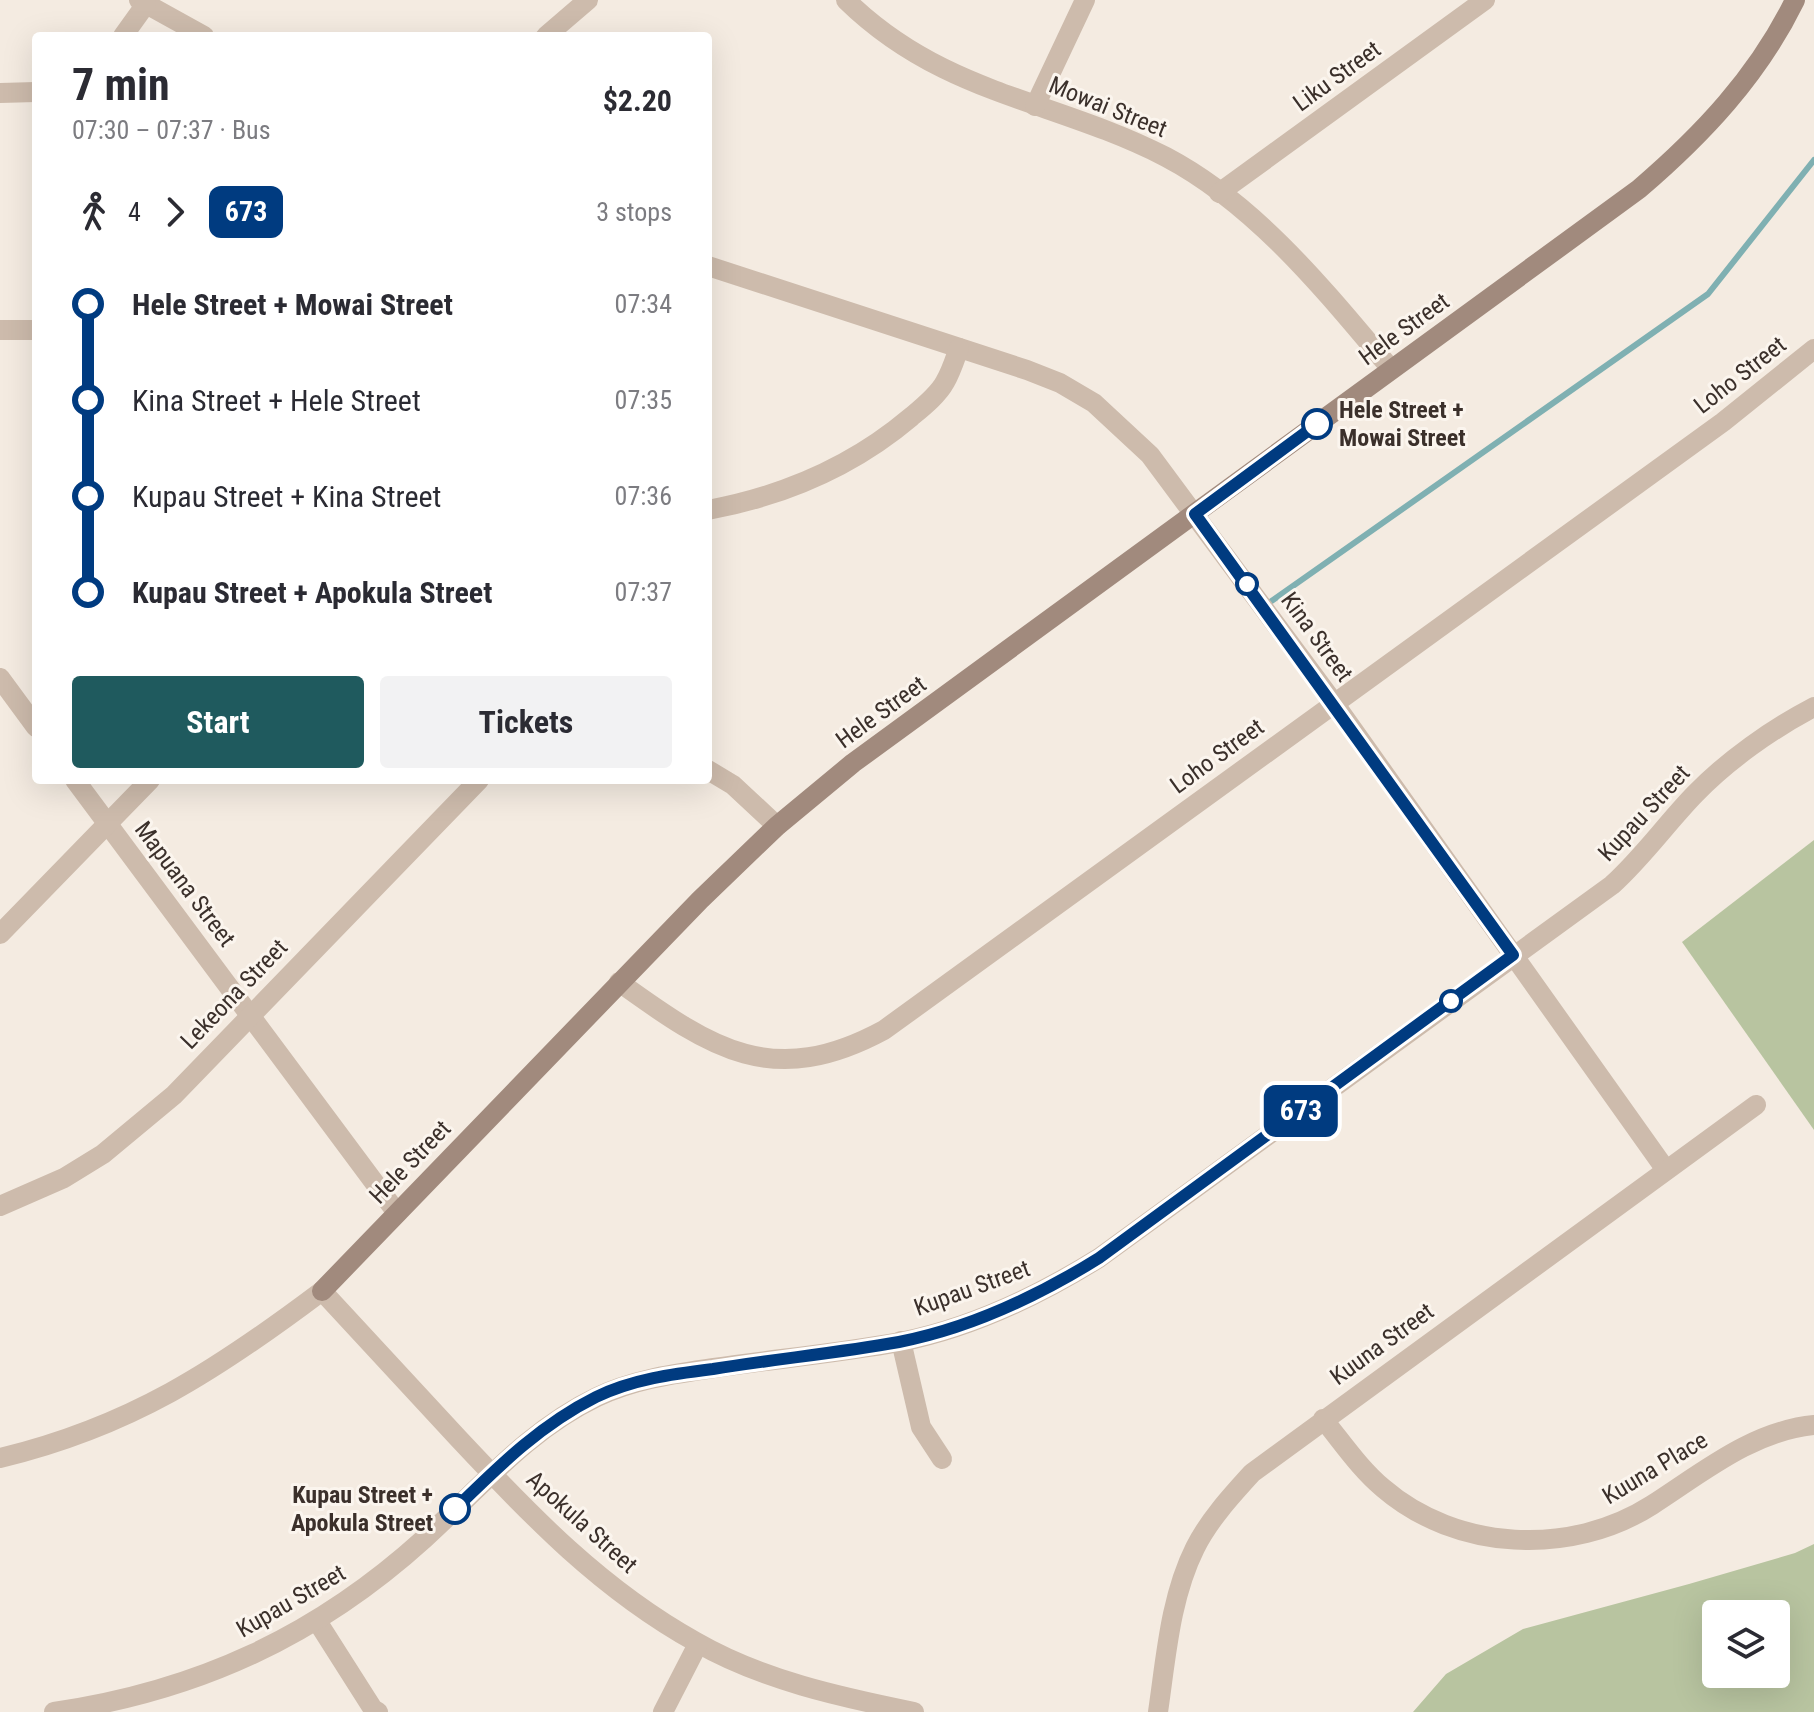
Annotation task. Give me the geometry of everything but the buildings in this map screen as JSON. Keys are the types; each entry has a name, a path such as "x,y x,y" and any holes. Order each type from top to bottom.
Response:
{"street":[{"path":"551,32 588,0"},
{"name":"Mowai Street","path":"846,0 880,30 942,70 1170,159 1219,193 1294,256 1391,369"},
{"path":"1035,106 1085,0"},
{"name":"Liku Street","path":"1219,193 1485,0"},
{"name":"Hele Street","path":"0,1458 96,1430 151,1405 254,1343 322,1291 619,982 777,826 853,763 1391,369 1576,238 1688,147 1747,80 1777,38 1795,0"},
{"path":"125,32 142,2 197,32"},
{"path":"0,93 32,92"},
{"name":"Kina Street","path":"712,267 1060,383 1094,403 1150,455 1334,703 1666,1170"},
{"path":"0,330 32,330"},
{"path":"712,509 747,503 803,483 843,465 886,438 925,406 945,383 959,348"},
{"name":"Loho Street","path":"619,982 679,1025 733,1051 792,1060 819,1058 852,1048 884,1030 1723,422 1814,349"},
{"path":"1796,365 1814,378"},
{"path":"0,678 32,722"},
{"name":"Kupau Street","path":"54,1712 97,1706 182,1683 253,1656 317,1621 376,1580 491,1473 554,1420 598,1396 641,1380 901,1341 1014,1305 1099,1258 1612,885 1636,864 1714,775 1795,717 1814,707"},
{"path":"712,772 733,785 777,826"},
{"name":"Mapuana Street","path":"78,784 397,1213"},
{"path":"0,934 146,784"},
{"name":"Lekeona Street","path":"0,1206 64,1178 103,1154 174,1095 475,784"},
{"name":"Kuuna Street","path":"1158,1712 1170,1631 1181,1585 1195,1548 1229,1498 1252,1473 1756,1105"},
{"name":"Apokula Street","path":"322,1291 549,1534 592,1572 698,1644 779,1678 833,1695 914,1712"},
{"path":"901,1341 921,1427 942,1459"},
{"name":"Kuuna Place","path":"1323,1419 1381,1487 1411,1509 1469,1533 1539,1540 1576,1537 1630,1518 1746,1445 1782,1430 1814,1425"},
{"path":"317,1621 373,1709 378,1712"},
{"path":"663,1712 698,1644"}],"green space":[{"path":"1814,840 1814,1130 1682,942"},
{"path":"1814,1544 1814,1712 1413,1712 1446,1674 1523,1629 1795,1553"}],"waterway":[{"path":"1266,605 1708,294 1814,160"}],"bus line":[{"name":"673","path":"455,1509 525,1442 554,1420 598,1396 641,1380 901,1341 1014,1305 1059,1283 1099,1258 1513,955 1195,514 1317,424"}],"place":[{"name":"Hele Street + Mowai Street","path":"1317,424"},
{"name":"Kupau Street + Apokula Street","path":"455,1509"}]}
